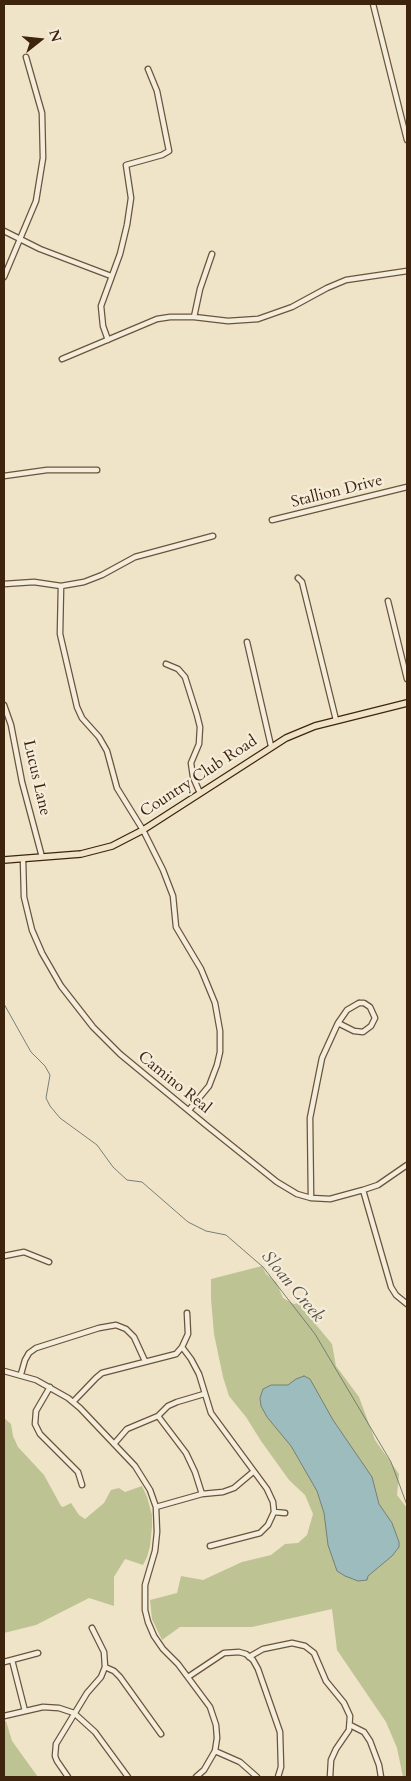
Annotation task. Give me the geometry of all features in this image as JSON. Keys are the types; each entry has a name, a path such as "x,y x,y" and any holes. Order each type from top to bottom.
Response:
{"main road":[{"name":"Country Club Road","path":"4,860 98,850 112,846 143,830 271,746 297,732 336,720 407,703"}],"street":[{"path":"373,4 405,124 407,140"},
{"path":"4,277 36,201 43,158 42,113 26,57"},
{"path":"108,340 103,326 101,306 120,254 131,198 126,165 162,155 169,151 157,91 148,68"},
{"path":"4,231 40,249 111,276"},
{"path":"194,317 200,289 212,254"},
{"path":"62,359 157,320 170,317 194,317 228,321 258,319 293,306 346,280 407,271"},
{"path":"4,476 47,470 97,470"},
{"name":"Stallion Drive","path":"272,520 407,487"},
{"path":"4,584 34,582 61,586 84,582 135,557 213,536"},
{"path":"298,578 302,582 336,720"},
{"path":"61,586 60,634 77,707 82,718 99,737 107,751 117,788 143,830 171,889 176,927 208,982 219,1019 220,1052 214,1076 209,1086 189,1110"},
{"path":"388,601 407,679"},
{"path":"247,642 271,746"},
{"path":"166,664 178,669 185,677 198,715 200,727 199,744 191,763 193,777 200,793"},
{"name":"Lucus Lane","path":"4,705 11,725 22,782 42,857"},
{"name":"Camino Real","path":"23,859 24,897 32,930 42,953 61,986 93,1027 120,1054 277,1182 297,1194 311,1198 330,1199 378,1185 407,1165"},
{"path":"311,1198 310,1118 322,1058 338,1023 347,1010 359,1003 364,1003 370,1006 375,1018 371,1026 363,1032 354,1031 338,1023"},
{"path":"363,1190 392,1287 396,1295 407,1304"},
{"path":"4,1256 24,1252 49,1262"},
{"path":"73,1402 102,1373 176,1354 182,1347 188,1334 187,1313"},
{"path":"20,1374 29,1353 36,1348 99,1328 116,1325 126,1329 134,1337 145,1361"},
{"path":"182,1347 191,1358 199,1374 211,1413 267,1489 273,1502 274,1512 268,1526 260,1533 210,1546"},
{"path":"4,1371 20,1374 50,1387 73,1402 135,1466 150,1490 156,1507 157,1532 155,1551 145,1585 145,1610 151,1629 158,1641 188,1677 213,1712 217,1732 215,1751 196,1777"},
{"path":"50,1387 36,1412 35,1424 40,1434 78,1472 82,1485"},
{"path":"114,1444 127,1429 158,1416 168,1406 204,1394"},
{"path":"158,1416 186,1453 202,1494"},
{"path":"156,1507 202,1494 223,1492 234,1488 253,1472"},
{"path":"274,1512 285,1513"},
{"path":"68,1777 57,1761 55,1750 58,1740 87,1693 101,1677 105,1667 104,1652 92,1628"},
{"path":"249,1657 263,1649 287,1643 309,1644 328,1685 347,1707 350,1716 347,1734 333,1755 330,1777"},
{"path":"188,1677 224,1653 238,1652 249,1657 258,1669 280,1732 281,1767 278,1777"},
{"path":"4,1662 38,1653"},
{"path":"12,1660 25,1711"},
{"path":"105,1667 114,1671 120,1677 161,1734"},
{"path":"4,1716 48,1706 74,1713 94,1732 128,1777"},
{"path":"350,1724 364,1732 370,1741 380,1777"},
{"path":"215,1751 240,1762 257,1777"}],"green space":[{"path":"262,1266 266,1274 276,1282 283,1298 294,1304 298,1303 332,1344 336,1366 359,1397 375,1440 399,1474 397,1495 407,1508 407,1777 403,1777 397,1748 386,1722 337,1650 332,1609 252,1627 180,1627 162,1640 152,1619 150,1600 177,1593 181,1576 203,1580 242,1562 271,1555 285,1544 298,1543 307,1535 313,1514 305,1495 289,1480 246,1417 229,1396 214,1334 211,1279"},
{"path":"4,1418 11,1424 13,1436 18,1447 44,1475 61,1506 63,1507 71,1503 79,1515 85,1519 104,1503 111,1490 119,1488 125,1492 142,1486 152,1515 150,1546 143,1565 125,1559 114,1577 114,1606 89,1598 36,1625 4,1633"},
{"path":"6,1721 12,1741 38,1777 4,1777 4,1722"}],"water":[{"path":"304,1376 310,1379 333,1420 372,1477 379,1504 392,1523 399,1542 399,1547 392,1556 368,1576 367,1580 358,1581 337,1571 328,1545 324,1513 317,1491 291,1446 267,1417 261,1406 260,1398 263,1389 271,1385 288,1385"}],"waterway":[{"name":"Sloan Creek","path":"4,1004 31,1052 45,1066 50,1075 46,1098 60,1118 97,1145 113,1167 127,1180 142,1182 188,1222 206,1231 226,1235 263,1267 315,1334 391,1462 407,1505"}]}
